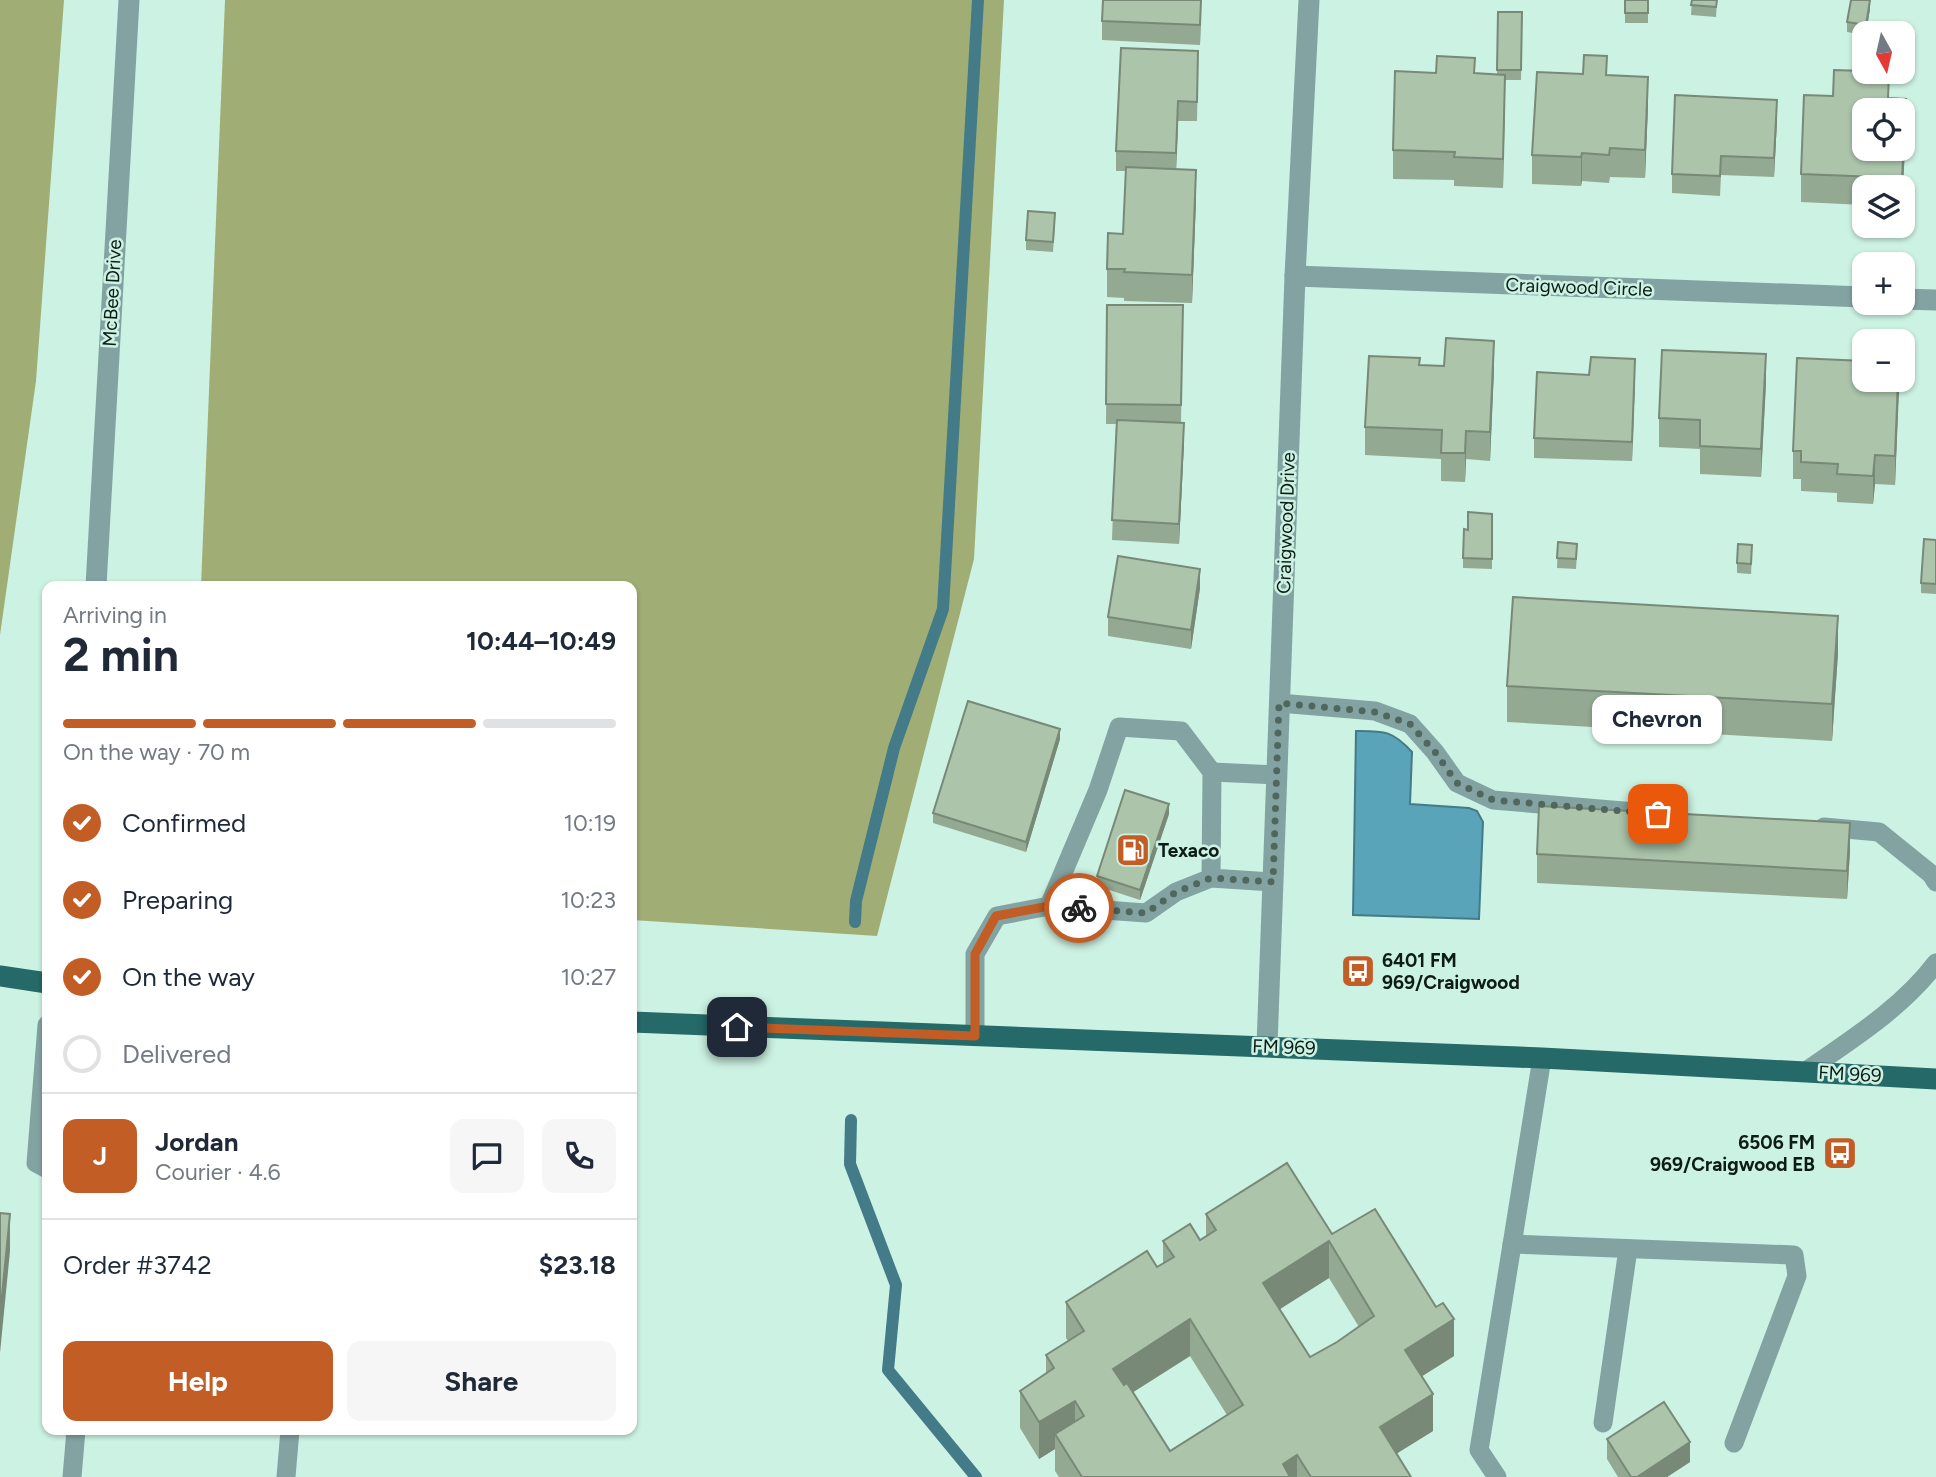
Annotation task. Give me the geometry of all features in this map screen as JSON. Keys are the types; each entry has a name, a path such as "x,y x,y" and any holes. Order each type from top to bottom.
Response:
{"main road":[{"path":"0,976 42,983"},
{"name":"FM 969","path":"637,1023 1267,1046 1936,1079"}],"street":[{"name":"McBee Drive","path":"96,581 129,0"},
{"name":"Craigwood Drive","path":"1267,1046 1295,276 1310,0"},
{"name":"Craigwood Circle","path":"1295,276 1852,297"},
{"path":"1915,299 1936,300"}],"lane":[{"path":"1279,703 1375,712 1410,724 1435,752 1457,783 1493,800 1672,815"},
{"path":"1049,906 1098,790 1119,727 1181,731 1212,772 1211,878"},
{"path":"1212,772 1277,775"},
{"path":"1810,826 1879,832 1931,874 1936,882"},
{"path":"975,1036 975,954 996,916 1049,906 1146,913 1176,892 1211,878 1273,882"},
{"path":"1806,1072 1890,1010 1918,986 1936,963"},
{"path":"1497,1477 1479,1450 1542,1058"},
{"path":"42,1088 36,1163 42,1166"},
{"path":"1512,1244 1794,1255 1797,1276 1734,1443"},
{"path":"1603,1423 1628,1249"},
{"path":"72,1477 76,1435"},
{"path":"286,1477 290,1435"}],"green space":[{"path":"0,0 64,0 36,381 0,635"},
{"path":"225,0 1004,0 974,559 877,936 637,920 637,581 201,581"}],"water":[{"path":"1356,731 1387,733 1399,739 1412,752 1410,804 1469,808 1477,811 1483,822 1479,919 1353,915"}],"building":[{"path":"1103,0 1201,0 1200,25 1102,21"},
{"path":"1625,0 1648,0 1648,13 1625,13"},
{"path":"1692,0 1717,0 1716,7 1691,5"},
{"path":"1851,0 1870,0 1867,21 1847,22"},
{"path":"1498,12 1522,12 1521,70 1497,70"},
{"path":"1121,48 1198,51 1197,102 1178,101 1176,153 1116,151"},
{"path":"1584,55 1607,56 1606,75 1648,77 1645,150 1610,148 1609,155 1582,153 1581,157 1532,155 1537,72 1583,74"},
{"path":"1437,56 1475,58 1474,73 1505,75 1503,159 1454,157 1455,152 1393,150 1395,71 1436,73"},
{"path":"1834,70 1852,71 1852,84 1889,84 1888,98 1852,98 1852,161 1903,161 1902,175 1801,174 1804,95 1833,96"},
{"path":"1675,95 1777,100 1774,158 1721,156 1720,176 1672,174"},
{"path":"1126,167 1196,170 1192,275 1107,269 1108,233 1123,234"},
{"path":"1028,211 1055,213 1053,242 1026,240"},
{"path":"1107,305 1183,305 1181,405 1106,404"},
{"path":"1446,338 1494,341 1490,432 1466,431 1465,453 1441,453 1442,430 1365,427 1369,356 1420,358 1419,365 1444,366"},
{"path":"1662,350 1766,354 1761,449 1700,446 1700,420 1659,418"},
{"path":"1591,357 1635,359 1632,442 1534,438 1537,372 1589,375"},
{"path":"1797,358 1852,360 1852,392 1898,392 1895,456 1875,455 1873,476 1837,474 1838,464 1801,462 1801,451 1793,451"},
{"path":"1117,420 1184,423 1179,524 1112,520"},
{"path":"1468,512 1492,514 1492,559 1463,558 1464,529 1468,530"},
{"path":"1924,539 1936,540 1936,584 1921,583"},
{"path":"1558,542 1577,544 1576,559 1557,558"},
{"path":"1738,544 1752,545 1751,564 1737,563"},
{"path":"1118,556 1200,569 1191,630 1108,617"},
{"path":"1513,597 1838,616 1832,704 1507,686"},
{"path":"968,701 1060,729 1026,842 933,813"},
{"name":"Texaco","path":"1125,790 1169,804 1140,890 1097,876"},
{"path":"1539,806 1850,823 1847,871 1537,854"},
{"path":"1287,1163 1332,1234 1375,1209 1436,1307 1443,1303 1454,1319 1405,1350 1433,1394 1380,1427 1411,1477 1311,1477 1297,1455 1283,1464 1290,1477 1082,1477 1055,1434 1084,1416 1075,1401 1039,1422 1020,1391 1054,1368 1046,1355 1084,1331 1066,1302 1147,1251 1157,1267 1174,1257 1163,1241 1190,1224 1200,1240 1216,1230 1206,1214","holes":["1329,1241 1374,1316 1310,1357 1263,1283","1190,1319 1243,1405 1170,1451 1127,1383 1124,1385 1113,1369"]},
{"path":"0,1213 10,1214 0,1316"},
{"path":"1664,1402 1690,1442 1637,1477 1631,1477 1607,1439"}],"waterway":[{"path":"855,922 856,901 894,748 943,609 978,0"},
{"path":"851,1120 850,1164 896,1285 888,1370 976,1477"}],"way so far":[{"path":"1079,908 1146,913 1176,892 1211,878 1273,882 1279,703 1375,712 1410,724 1435,752 1457,783 1493,800 1658,814"}],"place":[{"name":"Chevron","path":"1658,814"},
{"name":"Texaco","path":"1133,850"},
{"name":"6401 FM 969/Craigwood","path":"1358,971"},
{"name":"6506 FM 969/Craigwood EB","path":"1840,1153"}],"route":[{"path":"737,1027 975,1036 975,954 996,916 1049,906 1079,908"}]}
